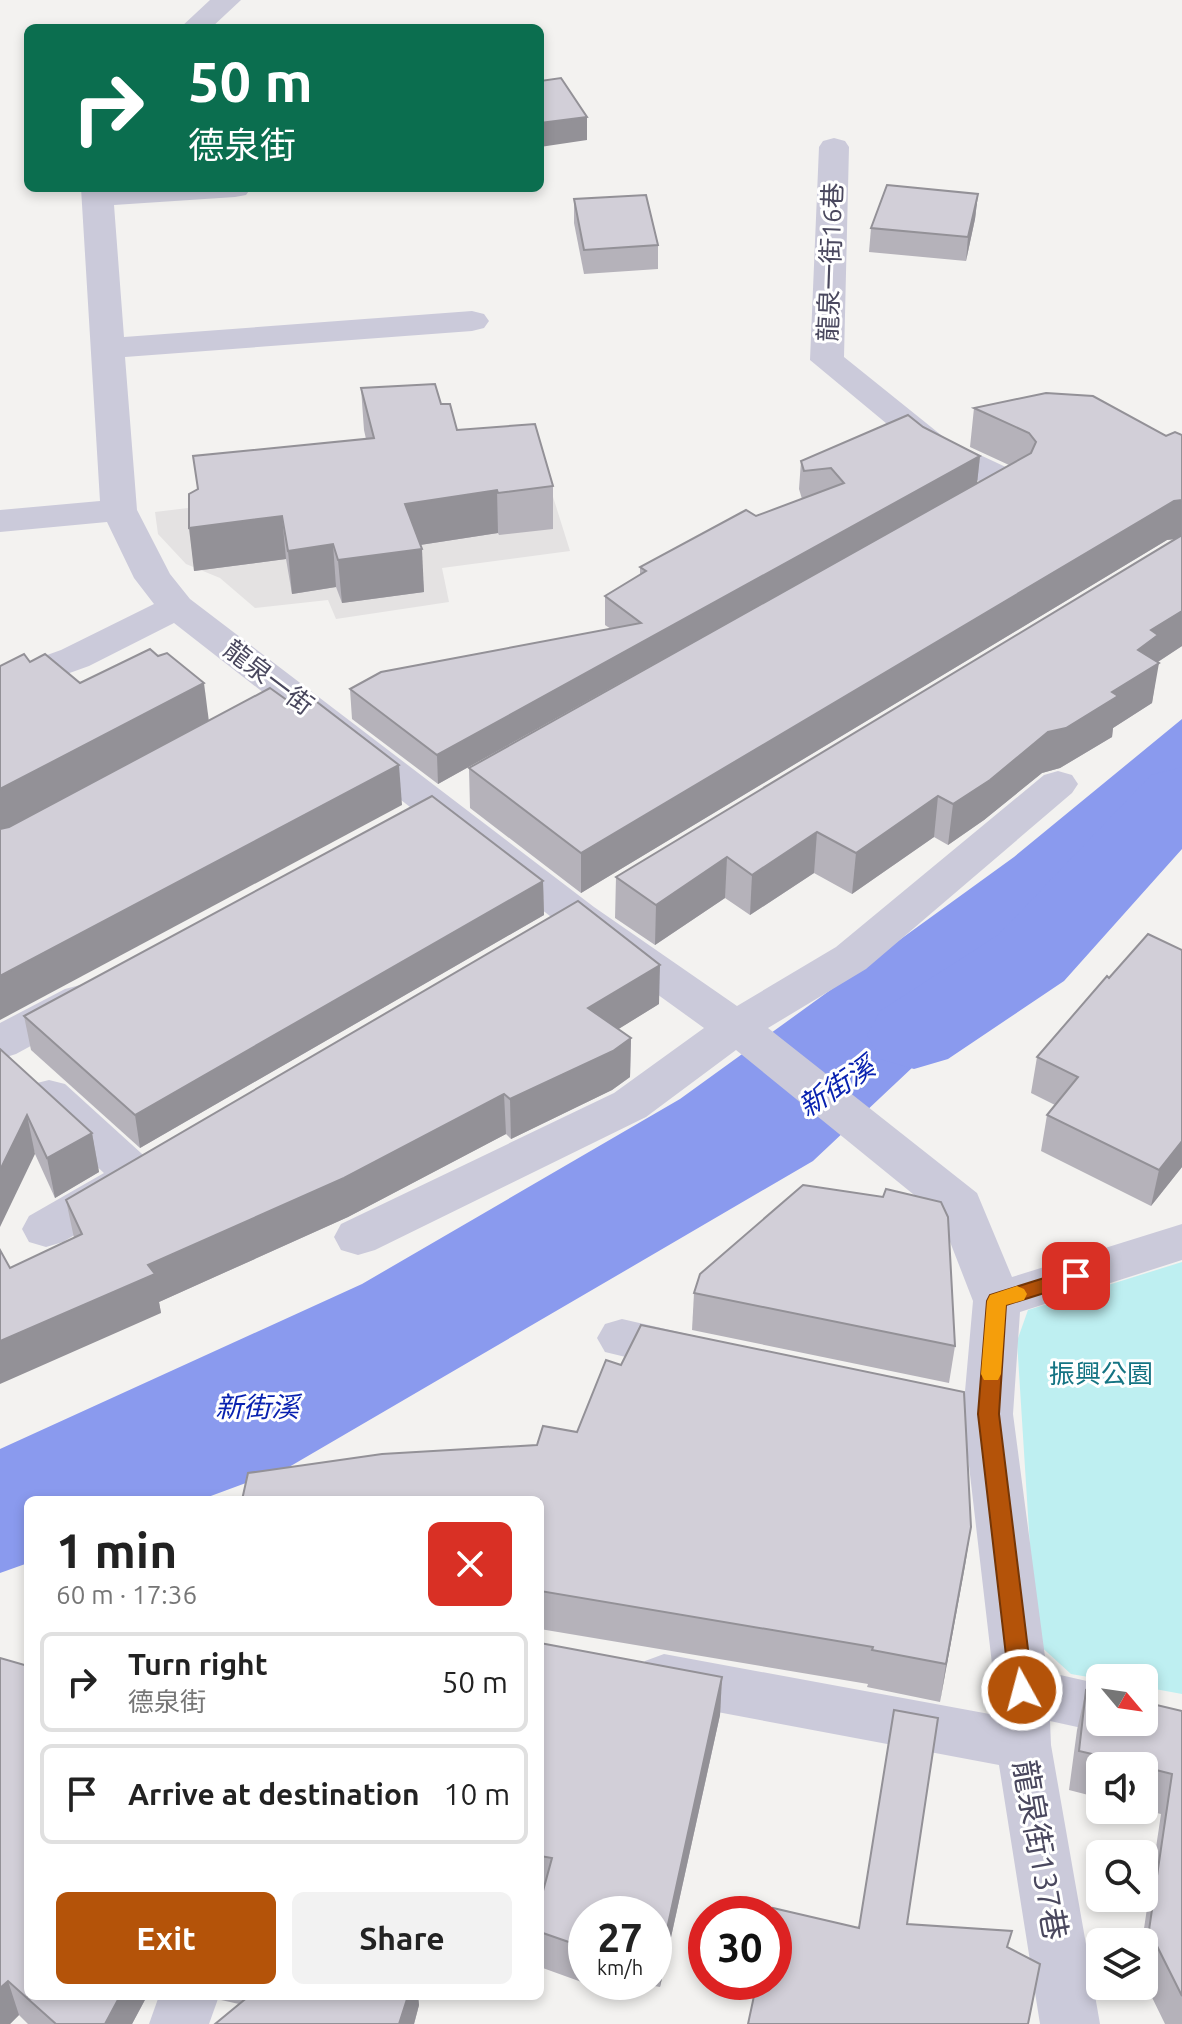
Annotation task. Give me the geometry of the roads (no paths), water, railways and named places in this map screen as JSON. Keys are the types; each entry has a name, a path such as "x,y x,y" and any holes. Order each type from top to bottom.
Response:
{"street":[{"path":"199,24 227,0"},
{"name":"龍泉一街16巷","path":"834,147 827,360 934,446 1010,483 941,521"},
{"path":"97,193 125,192"},
{"name":"龍泉一街","path":"97,193 119,510 153,578 177,607 295,695 449,799 593,908 906,1163"},
{"path":"107,348 472,321"},
{"path":"0,521 119,510"},
{"path":"0,686 75,658 177,607"},
{"path":"253,718 295,695"},
{"path":"358,1237 630,1105 851,958 1058,784"},
{"path":"394,830 449,799"},
{"path":"539,940 593,908"},
{"path":"0,1043 112,982"},
{"path":"0,1051 136,1175"},
{"path":"46,1229 176,1151"},
{"name":"龍泉街137巷","path":"906,1163 960,1206 997,1301 965,1409 1022,1690 1023,1745 1078,2022"},
{"path":"997,1301 1182,1242"},
{"path":"622,1338 729,1360"},
{"path":"618,1669 1023,1745"},
{"path":"1022,1690 1086,1705"},
{"path":"179,2024 188,2000"}],"water":[{"name":"新街溪","path":"1182,719 1182,814 813,1161 289,1467 211,1496 24,1496 24,1564 0,1573 0,1449 362,1284 680,1099 1014,857"}],"waterway":[{"name":"新街溪","path":"914,1035 1031,958 1182,795"}],"park label":[{"name":"振興公園","path":"1101,1373"}]}
